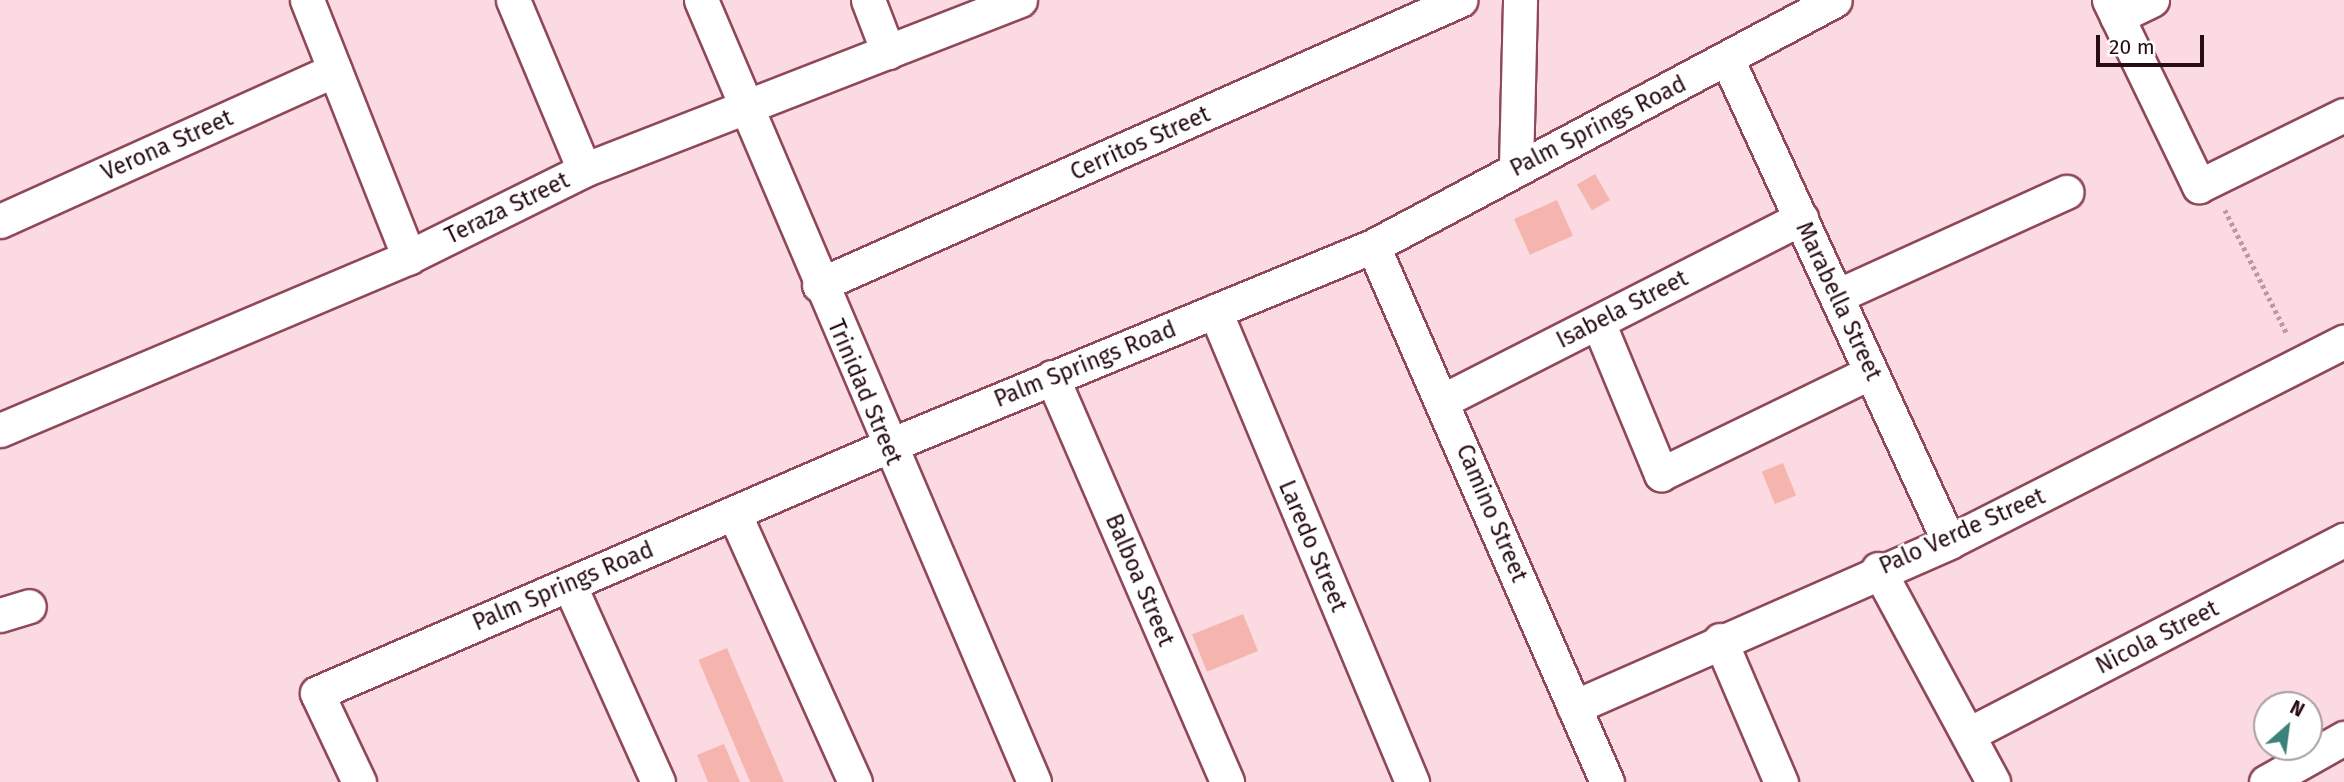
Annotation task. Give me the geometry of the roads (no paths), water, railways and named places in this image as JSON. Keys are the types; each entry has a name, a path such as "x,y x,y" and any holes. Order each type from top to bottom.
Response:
{"street":[{"path":"307,0 408,257"},
{"path":"513,0 584,170"},
{"name":"Trinidad Street","path":"701,0 744,110 1034,782"},
{"path":"868,0 888,52"},
{"name":"Teraza Street","path":"0,430 408,257 584,170 744,110 1020,0"},
{"name":"Cerritos Street","path":"819,285 1460,0"},
{"path":"1516,166 1520,0"},
{"name":"Palm Springs Road","path":"359,782 317,693 888,446 1373,246 1516,166 1728,61 1835,0"},
{"path":"2152,0 2113,9 2205,184 2344,115"},
{"name":"Marabella Street","path":"1728,61 1950,542"},
{"name":"Verona Street","path":"0,221 334,70"},
{"path":"1837,296 2066,192"},
{"name":"Isabela Street","path":"1444,400 1801,218"},
{"name":"Camino Street","path":"1373,246 1444,400 1607,782"},
{"name":"Laredo Street","path":"1214,311 1412,782"},
{"path":"1598,322 1661,474 1871,372"},
{"name":"Palo Verde Street","path":"1574,708 1878,569 1950,542 2344,342"},
{"name":"Balboa Street","path":"1052,377 1227,782"},
{"path":"734,513 855,782"},
{"name":"Nicola Street","path":"1969,734 2344,540"},
{"path":"1878,569 1993,782"},
{"path":"569,584 658,782"},
{"path":"1720,640 1780,782"},
{"path":"2266,782 2344,738"}]}
